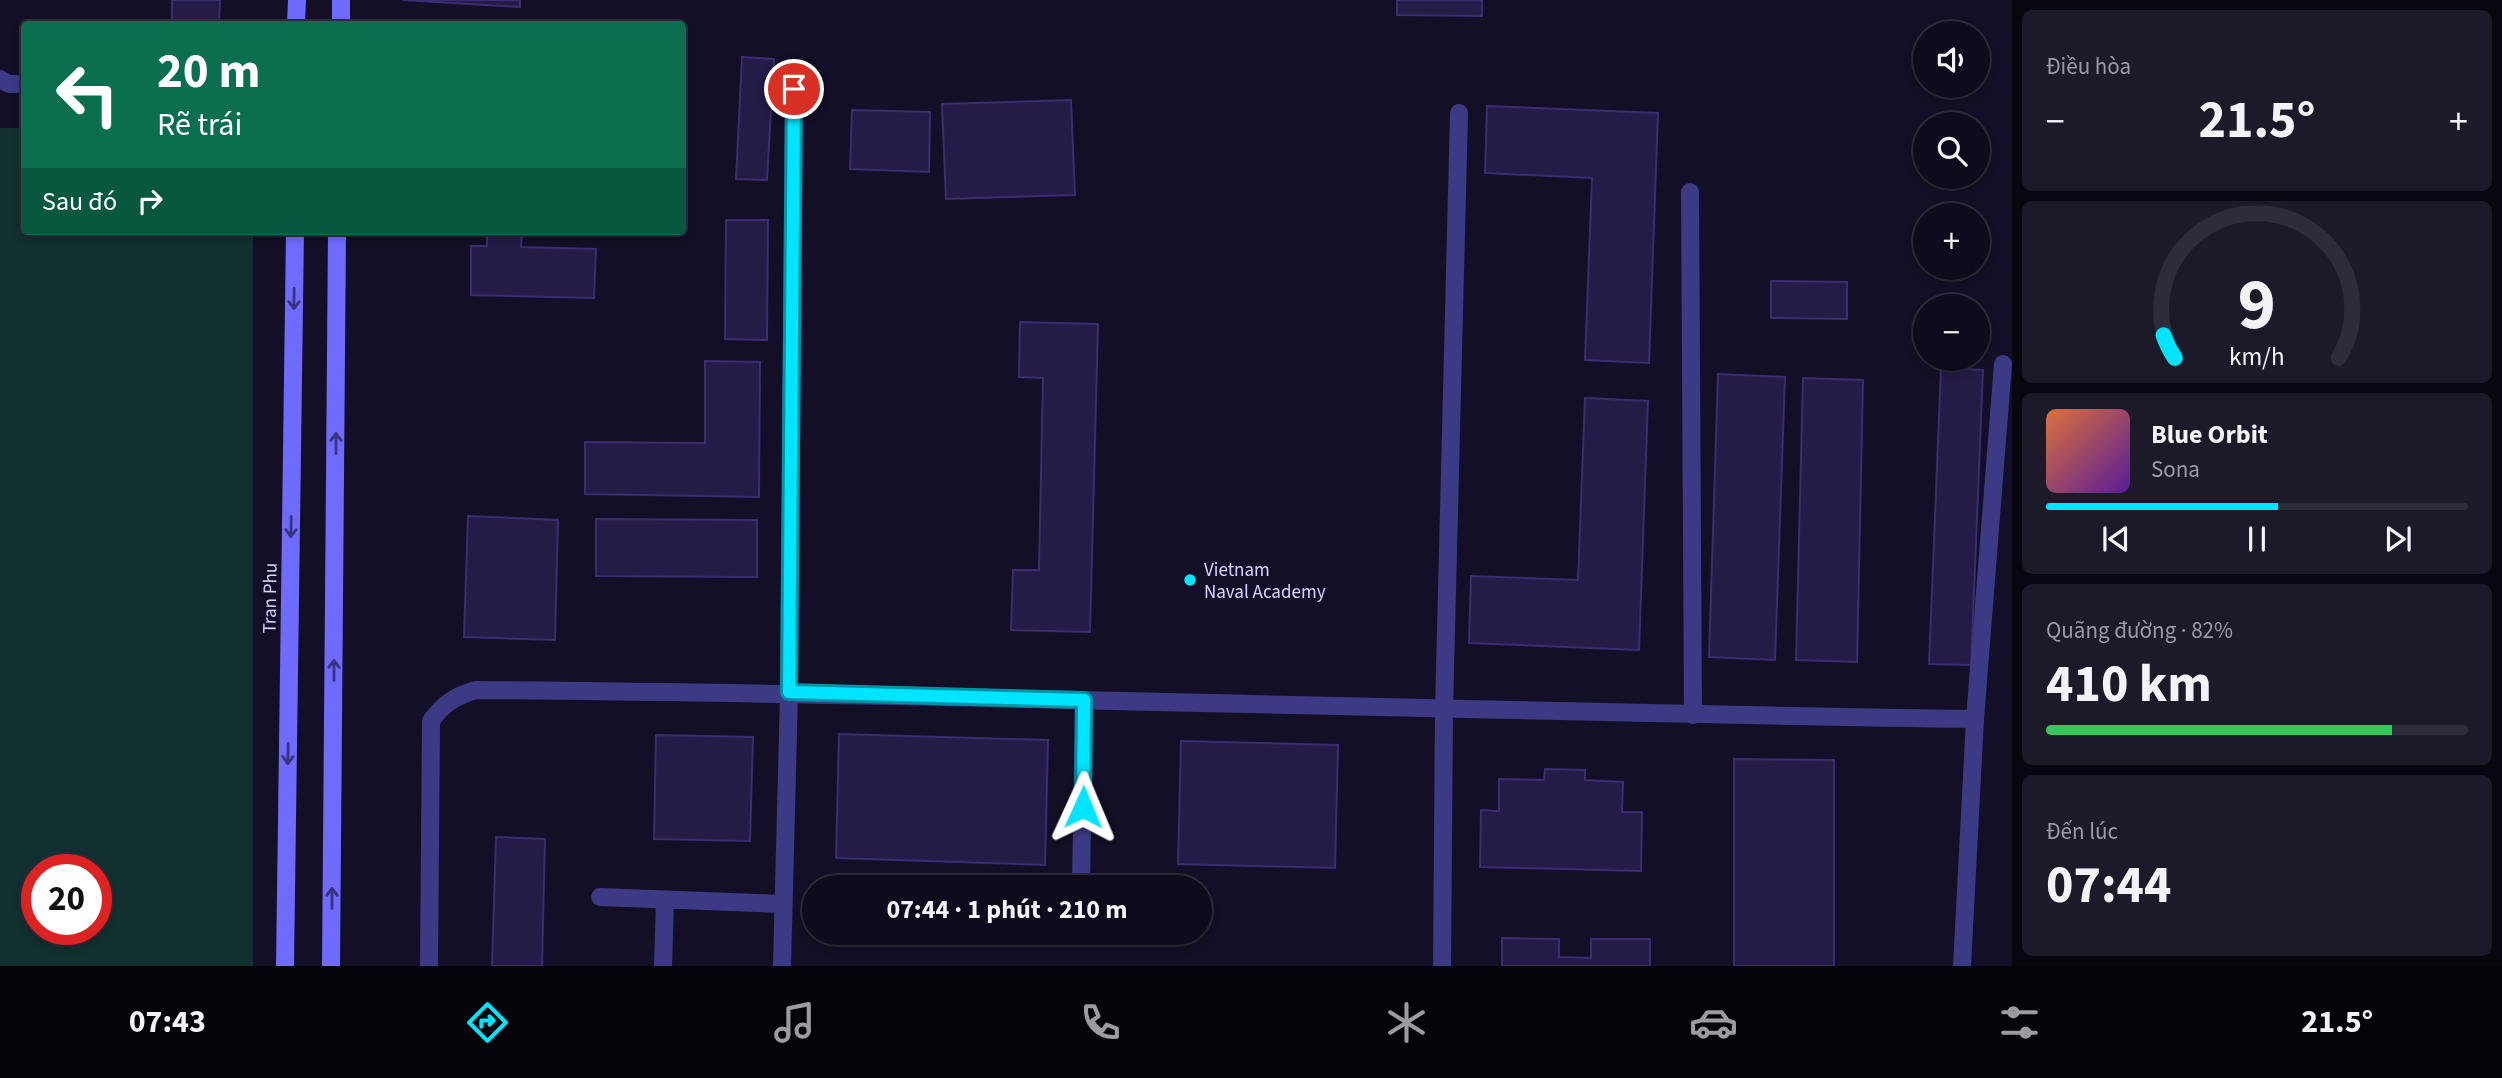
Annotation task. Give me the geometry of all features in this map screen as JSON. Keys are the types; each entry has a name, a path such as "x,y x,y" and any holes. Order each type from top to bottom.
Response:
{"main road":[{"path":"296,21 297,0"},
{"path":"341,0 341,21"},
{"name":"Tran Phu","path":"285,966 295,235"},
{"path":"331,966 337,235"}],"lane":[{"path":"0,79 9,84 21,84"},
{"path":"782,966 789,692 794,89"},
{"path":"1441,966 1444,710 1459,113"},
{"path":"1690,192 1693,715"},
{"path":"1962,966 1975,719 2003,364"},
{"path":"429,966 431,721 441,707 458,695 476,690 789,692 1444,710 1975,719"},
{"path":"1081,875 1084,700"},
{"path":"600,897 783,904"},
{"path":"663,966 665,900"}],"green space":[{"path":"0,128 21,128 21,235 253,235 253,966 0,966"}],"building":[{"path":"172,0 220,0 219,21 172,21"},
{"path":"403,0 520,0 520,7"},
{"path":"1397,0 1482,0 1482,16 1397,15"},
{"path":"742,57 774,59 767,180 736,179"},
{"path":"1071,100 1075,195 946,199 942,104"},
{"path":"1487,106 1658,113 1649,363 1585,360 1592,178 1485,173"},
{"path":"852,110 930,112 929,172 850,169"},
{"path":"726,220 768,220 767,340 725,339"},
{"path":"487,235 522,235 521,247 596,249 594,298 471,295 471,246 487,246"},
{"path":"1771,281 1847,282 1847,319 1771,318"},
{"path":"1020,322 1098,324 1090,632 1011,630 1013,570 1039,570 1043,378 1019,377"},
{"path":"705,361 760,362 759,497 585,494 585,442 705,443"},
{"path":"1941,371 1983,371 1971,665 1929,664"},
{"path":"1718,374 1785,377 1775,660 1709,657"},
{"path":"1803,378 1863,380 1857,662 1796,660"},
{"path":"1585,398 1648,401 1639,650 1469,643 1471,576 1578,580"},
{"path":"468,516 558,520 555,640 464,637"},
{"path":"596,519 757,520 757,577 596,576"},
{"path":"839,734 1048,740 1045,865 836,858"},
{"path":"656,735 753,737 750,841 654,839"},
{"path":"1181,741 1338,745 1335,868 1178,864"},
{"path":"1734,759 1834,760 1834,966 1734,966"},
{"path":"1545,769 1585,770 1585,780 1623,782 1622,812 1642,812 1641,871 1480,867 1481,810 1499,811 1499,779 1544,780"},
{"path":"496,837 545,839 542,966 492,966"},
{"path":"1502,938 1559,939 1559,957 1591,958 1591,939 1650,939 1650,966 1502,966"}],"place":[{"name":"Vietnam Naval Academy","path":"1190,580"}],"route":[{"path":"794,89 789,692 1084,700 1083,807"}]}
